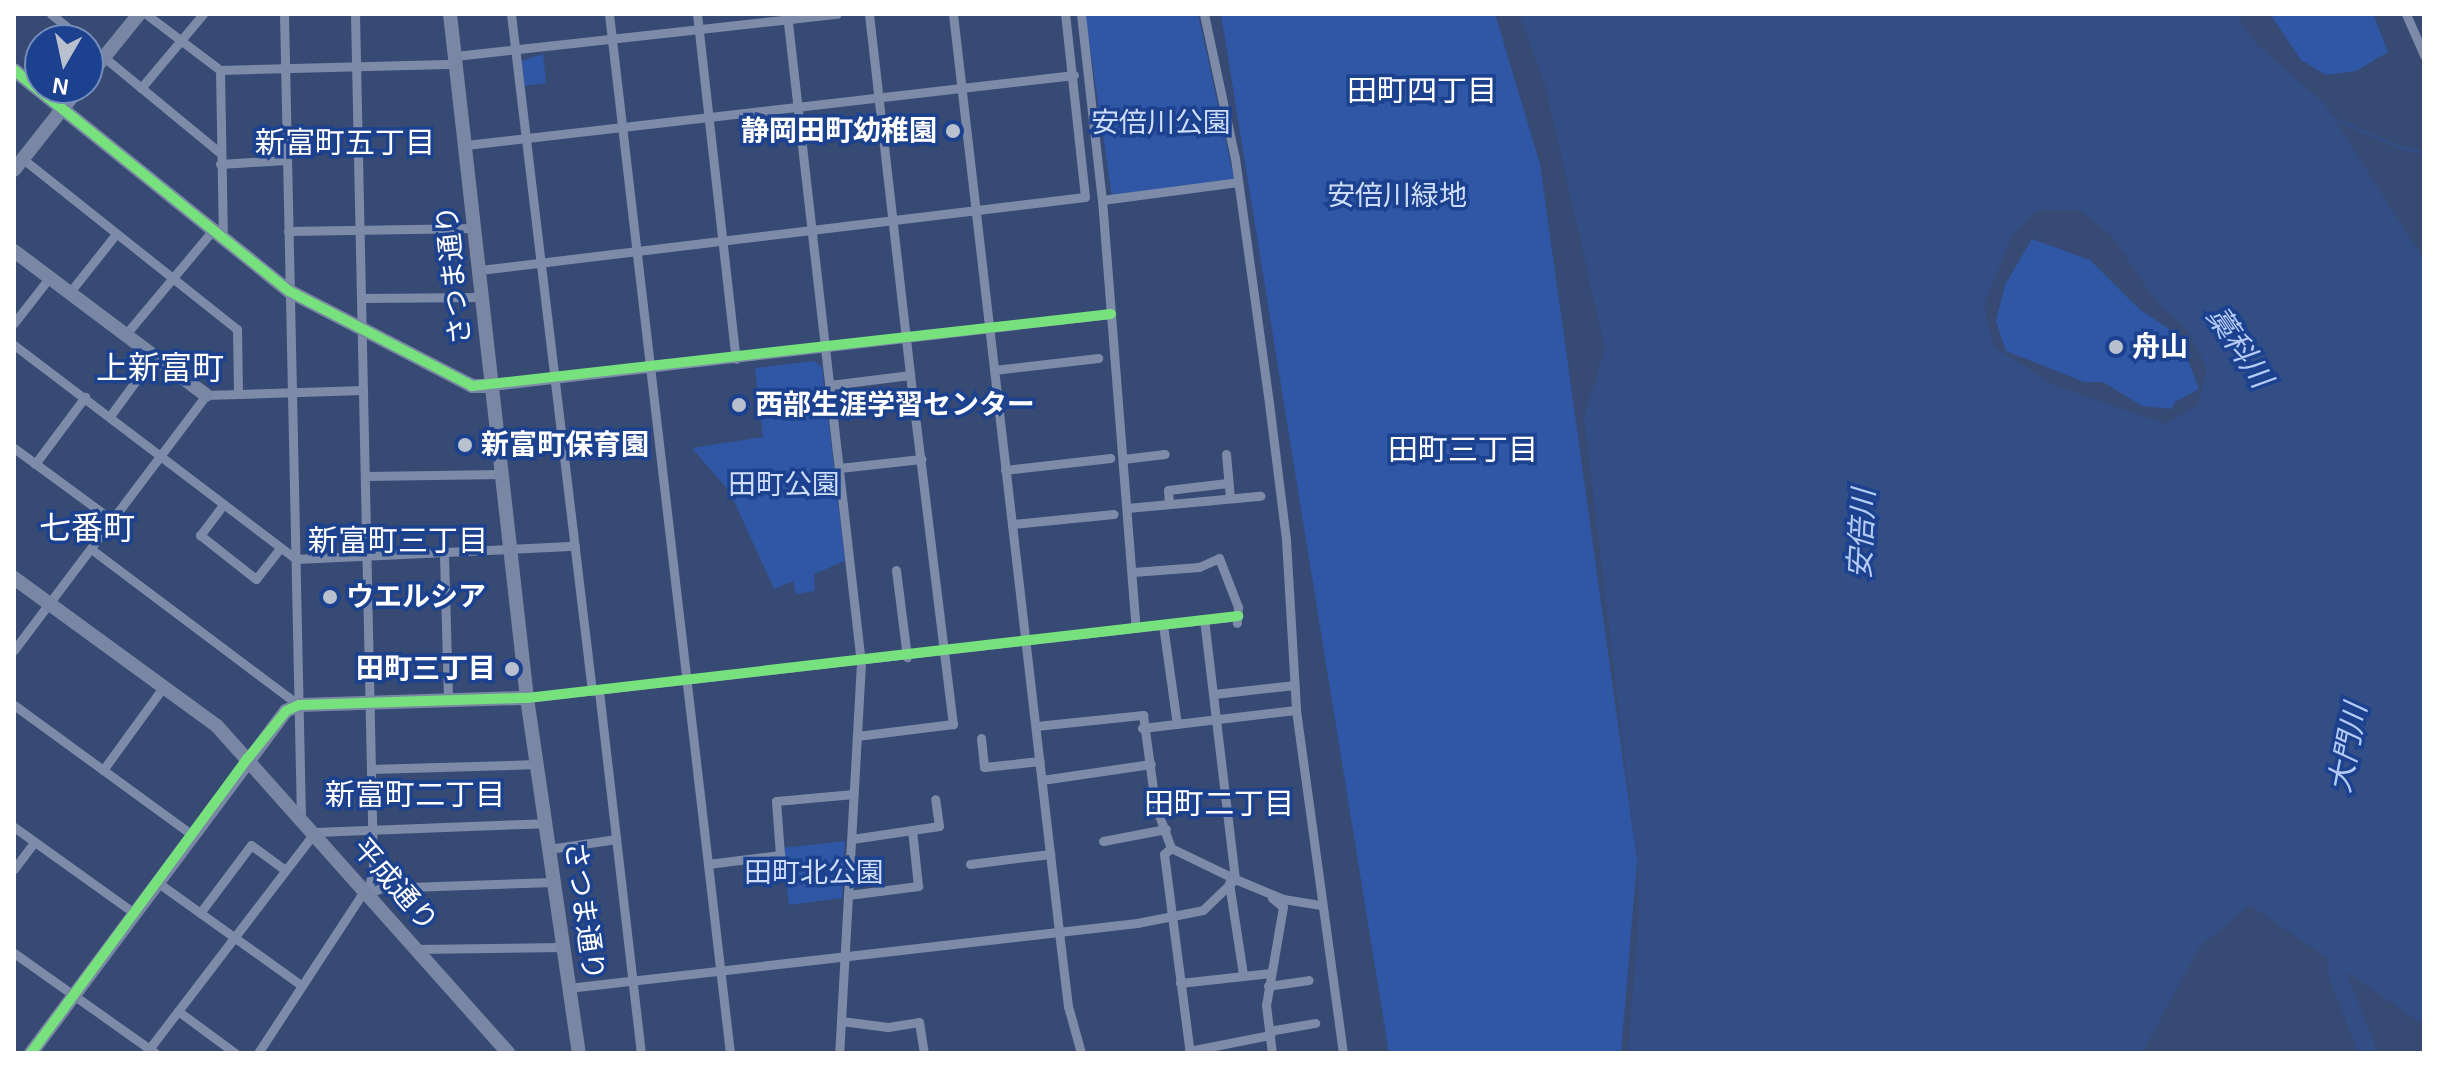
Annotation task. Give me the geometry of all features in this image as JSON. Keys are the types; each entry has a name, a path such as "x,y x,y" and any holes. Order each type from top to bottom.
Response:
{"street":[{"path":"139,14 104,57 220,159 286,160"},
{"path":"146,14 220,70 455,60 788,17 837,14"},
{"path":"141,88 203,14"},
{"path":"284,14 301,818"},
{"path":"355,14 372,829 368,893"},
{"name":"さつま通り","path":"450,14 527,698 579,1053"},
{"path":"511,14 539,262 616,839 641,1053"},
{"path":"609,14 730,1053"},
{"path":"697,14 736,359"},
{"path":"857,736 953,724 869,14"},
{"path":"953,14 1068,1006 1081,1053"},
{"path":"480,270 1085,197 1065,14"},
{"path":"1081,14 1102,200 1136,628"},
{"path":"1204,14 1238,182 1286,540 1296,710 1343,1053"},
{"path":"2406,14 2424,55"},
{"path":"788,17 861,663 839,1053"},
{"path":"14,70 289,291 472,386 554,380 1111,314"},
{"path":"126,334 172,279 218,235 220,70"},
{"path":"466,145 1074,75"},
{"path":"66,104 17,166 116,234 237,329 238,394"},
{"path":"1102,200 1238,182"},
{"path":"288,231 475,228"},
{"path":"70,292 116,234"},
{"path":"14,251 206,395 363,390"},
{"path":"14,323 50,277"},
{"path":"361,298 483,297"},
{"path":"14,345 296,559 511,553 575,546"},
{"path":"110,416 154,356"},
{"path":"994,370 1098,358"},
{"path":"830,385 910,375"},
{"path":"14,650 206,395"},
{"path":"35,464 85,397"},
{"path":"14,448 112,520"},
{"path":"1123,459 1165,454"},
{"path":"1226,454 1230,498"},
{"path":"1005,470 1110,458"},
{"path":"839,468 922,459"},
{"path":"365,476 503,474"},
{"path":"1169,504 1168,490 1228,483"},
{"path":"1127,508 1260,496"},
{"path":"223,505 200,535 256,579 280,548"},
{"path":"1012,524 1114,514"},
{"path":"91,549 299,705"},
{"path":"444,555 448,701"},
{"path":"31,1053 248,758 286,711 299,705 527,698 861,663 1204,620 1237,619 1219,558 1199,567 1133,572"},
{"path":"896,570 907,657"},
{"name":"平成通り","path":"14,578 164,686 248,758 508,1053"},
{"path":"1204,620 1243,974"},
{"path":"1163,625 1177,724"},
{"path":"1214,694 1294,685"},
{"path":"103,770 164,686"},
{"path":"14,705 192,835"},
{"path":"1142,728 1296,710"},
{"path":"1036,726 1139,712 1151,764 1155,804 1171,848 1232,881 1260,888 1283,899 1322,905"},
{"path":"981,738 984,767 1040,761"},
{"path":"371,769 538,764"},
{"path":"1042,780 1151,764"},
{"path":"708,864 780,855 776,801 854,794"},
{"path":"852,839 939,826 935,799"},
{"path":"14,953 150,1052 315,832 546,823"},
{"path":"14,827 134,913"},
{"path":"1103,841 1166,829"},
{"path":"848,895 918,886 912,830"},
{"path":"549,849 616,839"},
{"path":"14,869 34,842"},
{"path":"200,913 251,845 285,870"},
{"path":"1171,848 1164,854 1190,1052 1315,1023"},
{"path":"970,864 1050,854"},
{"path":"568,988 1172,918 1203,910 1232,881"},
{"path":"157,882 302,986"},
{"path":"258,1053 354,903 368,893 381,888 554,882"},
{"path":"1260,888 1283,907 1268,986 1272,1053"},
{"path":"416,949 563,947"},
{"path":"1180,983 1270,973"},
{"path":"1268,986 1309,980"},
{"path":"178,1011 235,1053"},
{"path":"841,1021 888,1027 919,1022 924,1053"}],"green space":[{"name":"安倍川公園","path":"1085,14 1198,14 1234,179 1112,196"},
{"name":"安倍川緑地","path":"1221,14 1495,14 1540,164 1637,861 1621,1053 1389,1053"},
{"path":"2270,14 2373,14 2388,52 2356,71 2326,75 2301,60"},
{"path":"543,54 546,83 524,86 521,61"},
{"path":"2032,239 2090,260 2139,309 2178,335 2199,389 2175,402 2172,409 2142,406 2103,382 2084,382 2006,351 1996,321 2005,285"},
{"name":"田町公園","path":"814,361 822,367 845,561 814,574 815,591 796,594 793,581 774,589 730,492 692,448 763,437 755,368"},
{"name":"田町北公園","path":"845,841 842,898 789,905 782,848"}],"water":[{"path":"1519,14 2236,14 2256,44 2324,103 2424,260 2424,1025 2250,905 2200,946 2142,1053 1628,1053 1639,916 1637,861 1584,417 1605,349 1545,84","holes":["2036,210 2079,210 2111,235 2158,304 2187,329 2207,368 2198,405 2166,424 2053,385 1993,346 1984,304 2012,236"]}],"waterway":[{"path":"2331,117 2402,148 2424,152"},
{"name":"大門川","path":"2336,942 2338,976 2368,1053"}],"cycle path":[{"path":"14,70 289,291 472,386 1111,314"},
{"path":"31,1053 248,758 286,711 299,705 527,698 1238,616"}],"place":[{"name":"静岡田町幼稚園","path":"953,131"},
{"name":"舟山","path":"2116,347"},
{"name":"西部生涯学習センター","path":"739,405"},
{"name":"新富町保育園","path":"465,445"},
{"name":"ウエルシア","path":"330,597"},
{"name":"田町三丁目","path":"512,669"}],"district":[{"name":"田町四丁目","path":"1422,91"},
{"name":"新富町五丁目","path":"345,143"},
{"name":"上新富町","path":"160,368"},
{"name":"田町三丁目","path":"1463,450"},
{"name":"七番町","path":"87,528"},
{"name":"新富町三丁目","path":"398,541"},
{"name":"新富町二丁目","path":"415,795"},
{"name":"田町二丁目","path":"1219,804"}],"water label":[{"name":"藁科川","path":"2239,347"},
{"name":"安倍川","path":"1862,534"}]}
